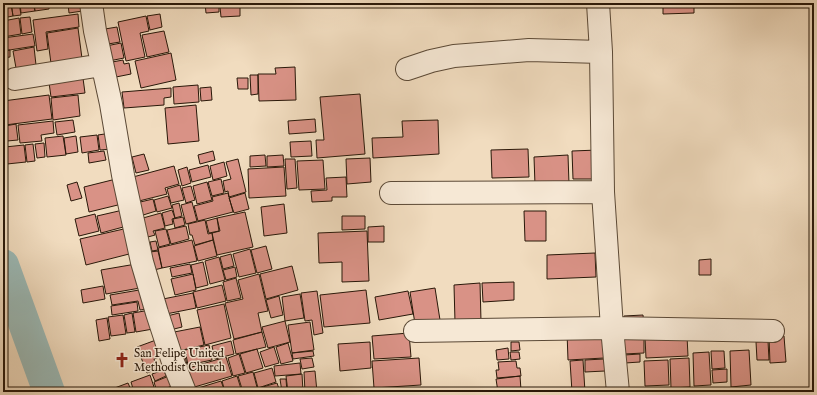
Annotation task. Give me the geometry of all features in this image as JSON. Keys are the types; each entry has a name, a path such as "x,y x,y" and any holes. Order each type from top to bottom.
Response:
{"street":[{"path":"91,3 95,32 111,104 123,175 142,262 173,362 185,392"},
{"path":"598,3 601,52 603,192 618,392"},
{"path":"407,69 431,61 454,56 529,50 601,52"},
{"path":"15,79 102,65"},
{"path":"391,193 603,192"},
{"path":"415,331 612,328 773,330"}],"building":[{"path":"3,3 11,3 13,16 3,18"},
{"path":"11,3 19,3 21,15 13,16"},
{"path":"20,3 33,3 35,11 21,13"},
{"path":"34,3 49,3 49,9 35,11"},
{"path":"88,3 89,10 69,13 68,4"},
{"path":"205,3 219,3 219,12 206,13"},
{"path":"221,3 243,3 243,5 221,6"},
{"path":"663,3 694,3 694,13 663,14"},
{"path":"240,6 240,16 221,17 220,7"},
{"path":"78,14 79,27 46,32 48,49 37,51 33,20"},
{"path":"160,14 162,27 150,30 147,16"},
{"path":"146,16 149,31 140,33 145,57 126,61 118,22"},
{"path":"30,17 32,32 22,34 20,18"},
{"path":"19,18 21,34 3,37 3,21"},
{"path":"117,27 120,42 108,44 105,29"},
{"path":"78,28 83,66 52,71 47,33"},
{"path":"164,31 169,52 147,57 142,35"},
{"path":"33,34 35,46 3,51 3,38"},
{"path":"121,43 124,58 109,61 106,46"},
{"path":"34,47 36,65 16,68 13,51"},
{"path":"10,50 10,57 3,58 3,51"},
{"path":"171,53 176,80 141,88 135,61"},
{"path":"123,60 124,64 129,63 131,74 116,77 115,72 109,73 107,63"},
{"path":"295,67 296,100 259,101 258,74 276,74 275,68"},
{"path":"82,71 85,93 51,97 48,75"},
{"path":"250,75 258,75 258,94 251,95"},
{"path":"237,78 248,78 248,89 238,89"},
{"path":"198,85 199,102 174,104 173,87"},
{"path":"211,87 212,100 201,101 200,88"},
{"path":"171,88 171,97 164,98 164,105 124,108 122,92"},
{"path":"360,94 365,154 317,158 316,140 324,140 320,97"},
{"path":"49,95 52,119 5,125 3,101"},
{"path":"78,95 80,116 53,120 51,98"},
{"path":"196,105 199,141 168,144 165,108"},
{"path":"315,119 316,132 289,134 288,121"},
{"path":"73,120 75,132 57,135 55,122"},
{"path":"438,120 439,154 373,158 372,138 403,137 402,121"},
{"path":"53,121 54,133 41,135 42,141 20,143 18,125"},
{"path":"16,124 18,140 7,141 5,126"},
{"path":"111,133 113,149 100,150 98,135"},
{"path":"97,135 99,150 82,153 80,137"},
{"path":"63,136 66,155 47,157 45,138"},
{"path":"76,136 78,152 66,154 64,138"},
{"path":"311,141 312,156 291,157 290,142"},
{"path":"44,143 45,157 37,158 35,144"},
{"path":"33,144 35,161 27,162 25,145"},
{"path":"24,145 26,162 7,164 5,147"},
{"path":"528,149 529,177 492,178 491,150"},
{"path":"598,150 599,179 573,179 572,151"},
{"path":"104,151 106,160 89,163 88,153"},
{"path":"213,151 215,160 200,164 198,155"},
{"path":"144,154 149,170 136,173 132,157"},
{"path":"265,155 266,166 250,167 250,156"},
{"path":"283,155 284,166 267,167 267,156"},
{"path":"568,155 569,184 535,185 534,157"},
{"path":"370,158 371,182 347,184 346,159"},
{"path":"238,159 246,192 229,197 228,191 225,192 223,181 231,179 226,162"},
{"path":"285,159 295,159 297,188 287,189"},
{"path":"323,160 325,189 299,190 297,161"},
{"path":"224,162 227,176 213,180 210,166"},
{"path":"208,165 211,177 192,182 189,170"},
{"path":"174,166 179,184 165,188 167,194 139,201 133,177"},
{"path":"187,167 191,183 182,186 178,170"},
{"path":"284,167 286,196 249,198 248,169"},
{"path":"346,177 347,197 332,197 332,201 312,202 311,191 327,190 326,178"},
{"path":"116,179 122,204 89,212 84,187"},
{"path":"221,179 224,193 212,196 208,182"},
{"path":"77,182 82,198 71,201 67,185"},
{"path":"207,182 212,200 197,204 193,186"},
{"path":"180,185 184,200 171,203 167,189"},
{"path":"191,186 195,200 186,203 182,188"},
{"path":"228,193 233,212 198,221 194,206 213,201 212,197"},
{"path":"245,193 249,209 234,213 229,198"},
{"path":"168,196 172,208 157,212 154,200"},
{"path":"153,199 156,211 140,216 136,203"},
{"path":"192,202 197,221 186,224 181,205"},
{"path":"179,203 182,216 175,218 172,205"},
{"path":"284,204 287,233 264,236 261,207"},
{"path":"123,210 127,226 101,233 97,216"},
{"path":"172,210 175,218 172,219 173,224 165,226 162,213"},
{"path":"524,211 546,211 546,241 525,241"},
{"path":"245,212 253,247 217,255 212,233 220,231 217,218"},
{"path":"161,213 165,228 153,231 155,235 148,237 143,218"},
{"path":"95,214 99,231 79,236 75,219"},
{"path":"342,216 365,216 365,229 342,230"},
{"path":"183,217 185,225 175,228 173,219"},
{"path":"217,218 219,231 209,233 206,221"},
{"path":"205,220 208,234 212,233 213,240 195,245 192,235 190,235 188,224"},
{"path":"186,226 189,239 171,244 167,230"},
{"path":"384,226 384,242 368,242 368,227"},
{"path":"128,228 133,253 86,265 80,239"},
{"path":"166,229 170,244 159,247 155,231"},
{"path":"367,231 369,281 342,282 342,262 319,263 318,233"},
{"path":"192,240 197,261 162,268 158,248"},
{"path":"213,240 217,256 198,261 194,246"},
{"path":"156,241 158,250 152,251 150,242"},
{"path":"266,246 272,269 257,273 251,250"},
{"path":"250,249 256,273 239,277 233,254"},
{"path":"158,251 162,268 154,270 150,252"},
{"path":"595,253 596,277 547,279 547,255"},
{"path":"231,254 234,266 223,269 220,257"},
{"path":"219,257 225,280 210,284 205,261"},
{"path":"711,259 711,275 699,275 699,260"},
{"path":"203,262 208,285 196,288 191,265"},
{"path":"136,264 140,288 106,294 101,270"},
{"path":"190,264 192,273 172,277 170,268"},
{"path":"292,266 298,290 266,299 260,274"},
{"path":"235,267 237,277 226,280 223,270"},
{"path":"193,274 196,290 175,295 171,279"},
{"path":"259,274 268,311 258,313 262,332 234,339 225,303 243,299 238,280"},
{"path":"236,278 241,298 227,301 223,282"},
{"path":"514,282 514,300 483,302 482,283"},
{"path":"480,283 481,321 455,322 454,285"},
{"path":"222,285 226,301 197,308 193,292"},
{"path":"103,286 105,299 83,303 81,290"},
{"path":"435,288 440,320 415,324 410,292"},
{"path":"145,289 148,309 140,310 138,301 112,305 110,295"},
{"path":"366,290 370,323 324,327 320,295"},
{"path":"317,291 323,333 314,335 312,320 305,321 301,293"},
{"path":"408,291 413,314 379,320 375,297"},
{"path":"193,293 196,308 166,314 163,299"},
{"path":"300,294 304,318 285,321 282,297"},
{"path":"279,296 283,315 271,318 266,300"},
{"path":"137,302 138,311 112,315 111,306"},
{"path":"224,304 231,338 205,345 197,310"},
{"path":"150,310 153,329 136,332 133,313"},
{"path":"132,313 135,332 127,333 124,315"},
{"path":"179,313 182,327 170,330 167,316"},
{"path":"123,315 126,334 111,336 108,317"},
{"path":"643,315 644,326 624,327 624,316"},
{"path":"107,318 110,339 99,341 96,320"},
{"path":"285,321 290,342 268,348 262,327"},
{"path":"310,322 314,350 292,353 288,325"},
{"path":"200,327 204,345 174,352 169,333"},
{"path":"602,330 604,358 568,360 567,332"},
{"path":"262,332 266,347 236,354 233,340"},
{"path":"409,333 411,357 374,359 372,336"},
{"path":"687,336 688,356 646,358 645,338"},
{"path":"784,336 786,362 770,363 769,337"},
{"path":"644,338 644,353 624,354 624,339"},
{"path":"156,340 162,356 154,359 157,369 147,373 137,347"},
{"path":"231,341 234,354 215,359 212,346"},
{"path":"768,341 769,360 757,360 756,342"},
{"path":"370,342 371,368 340,371 338,344"},
{"path":"511,342 519,342 520,350 511,351"},
{"path":"288,343 293,361 281,364 276,347"},
{"path":"209,345 212,360 188,365 185,350"},
{"path":"274,347 279,363 265,367 260,352"},
{"path":"508,348 509,359 497,360 496,350"},
{"path":"257,349 263,368 246,373 240,354"},
{"path":"749,350 751,385 731,387 730,351"},
{"path":"184,351 187,365 181,366 178,353"},
{"path":"313,351 314,356 293,359 292,353"},
{"path":"711,351 724,351 725,368 712,369"},
{"path":"510,352 519,352 520,359 511,360"},
{"path":"709,352 711,385 694,386 693,353"},
{"path":"239,354 245,373 233,376 228,358"},
{"path":"640,354 640,362 625,363 624,355"},
{"path":"226,357 232,376 191,388 185,369"},
{"path":"312,358 314,367 302,369 300,359"},
{"path":"419,358 421,385 374,388 372,361"},
{"path":"689,358 690,387 671,388 670,359"},
{"path":"604,359 605,371 585,372 585,360"},
{"path":"583,360 585,392 572,392 570,361"},
{"path":"668,360 669,385 645,386 644,361"},
{"path":"516,361 517,368 520,368 521,376 497,378 496,370 499,370 498,362"},
{"path":"300,363 301,374 275,376 274,366"},
{"path":"272,368 276,382 258,388 254,373"},
{"path":"727,369 727,382 713,383 712,370"},
{"path":"164,370 166,376 155,381 152,374"},
{"path":"315,371 317,392 305,392 304,372"},
{"path":"253,372 258,391 243,392 238,376"},
{"path":"302,374 303,392 288,392 286,376"},
{"path":"150,375 155,390 150,392 134,392 131,382"},
{"path":"169,376 172,386 157,392 154,382"},
{"path":"237,376 242,392 225,392 222,381"},
{"path":"520,376 521,390 498,392 496,379"},
{"path":"280,379 286,379 287,392 282,392"},
{"path":"221,381 225,392 196,392 195,389"},
{"path":"128,383 132,392 113,392 112,389"},
{"path":"277,383 280,392 260,392 259,388"},
{"path":"606,390 606,392 586,392 586,391"}],"waterway":[{"path":"3,265 49,392"}],"place":[{"name":"San Felipe United Methodist Church","path":"122,360"}]}
